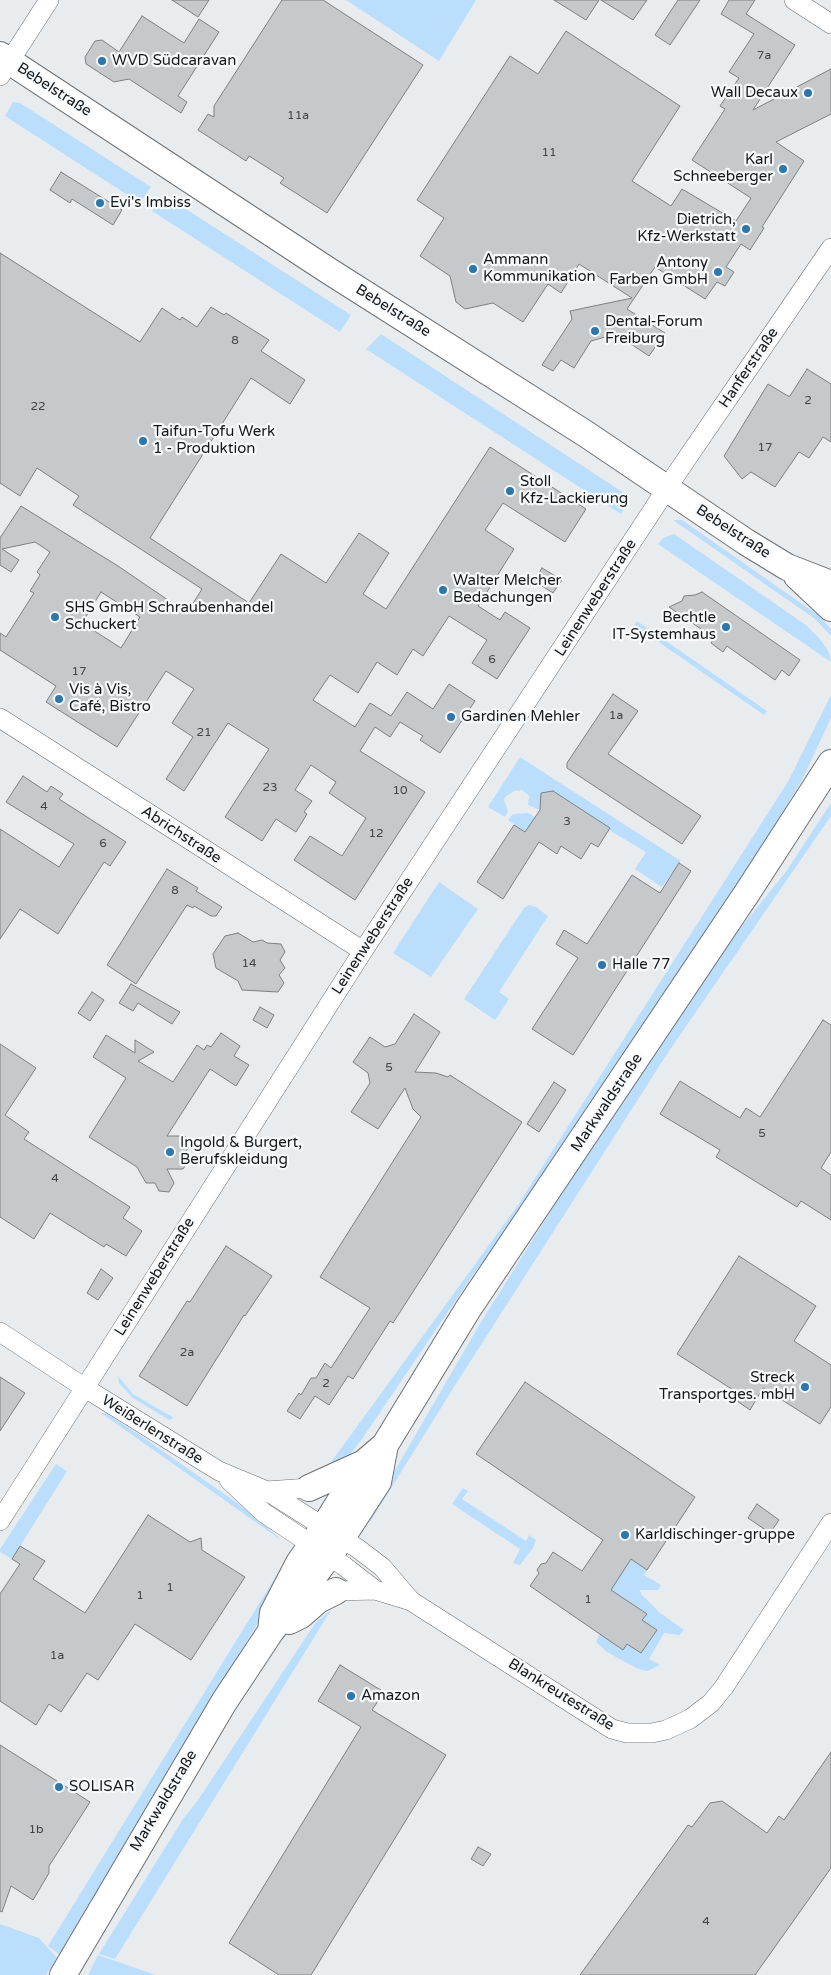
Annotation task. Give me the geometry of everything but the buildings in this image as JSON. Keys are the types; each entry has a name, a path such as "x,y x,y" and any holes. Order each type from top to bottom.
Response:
{"main road":[{"name":"Bebelstraße","path":"3,64 329,270 668,488 746,542 787,567 831,584"},
{"name":"Bebelstraße","path":"787,567 831,608"},
{"name":"Markwaldstraße","path":"326,1541 364,1463 385,1445 468,1309 742,902 831,763"},
{"name":"Markwaldstraße","path":"62,1975 224,1702 271,1631 273,1613 288,1581 378,1482 385,1445"},
{"path":"309,1488 364,1463"},
{"path":"271,1631 301,1615 318,1600 336,1591"}],"street":[{"path":"3,64 48,0"},
{"path":"794,0 831,24"},
{"name":"Hanferstraße","path":"668,488 831,248"},
{"name":"Leinenweberstraße","path":"85,1388 363,951 668,488"},
{"name":"Abrichstraße","path":"0,718 363,951"},
{"name":"Weißerlenstraße","path":"0,1332 85,1388 219,1471 267,1491 326,1541"},
{"name":"Weißerlenstraße","path":"0,1520 85,1388"},
{"name":"Weißerlenstraße","path":"219,1471 264,1513 326,1541"},
{"path":"267,1491 309,1488"},
{"name":"Blankreutestraße","path":"336,1591 375,1590 412,1601 612,1729 627,1733 652,1733 666,1730 690,1719 711,1703 724,1687 831,1523"},
{"name":"Blankreutestraße","path":"326,1541 375,1590"},
{"name":"Blankreutestraße","path":"326,1541 357,1548 382,1567 412,1601"}],"shaded area":[{"path":"346,0 476,0 439,61"},
{"path":"13,102 20,103 151,187 140,203 5,116"},
{"path":"164,195 351,315 340,332 152,211"},
{"path":"381,334 627,495 629,499 621,514 366,349"},
{"path":"673,520 682,520 818,615 831,629 831,636 815,619"},
{"path":"674,534 806,625 820,639 829,652 831,662 658,544 663,538"},
{"path":"637,621 767,711 764,715 634,625"},
{"path":"831,695 831,718 803,778 765,842 531,1206 475,1272 362,1439 341,1466 326,1469 516,1208 789,780"},
{"path":"520,757 681,861 662,887 635,869 646,852 609,830 610,828 553,791 541,793 540,810 528,805 529,796 522,790 514,791 505,797 504,800 508,811 505,817 488,807"},
{"path":"831,803 831,816 669,1051 370,1522 369,1515 481,1322 596,1139 708,968 785,873"},
{"path":"528,813 535,817 525,832 508,820 513,814"},
{"path":"439,882 478,909 431,977 393,953"},
{"path":"529,905 536,907 548,916 499,992 509,999 495,1020 464,999 524,908"},
{"path":"118,1376 133,1394 174,1418 169,1420 133,1398 119,1383"},
{"path":"101,1413 106,1413 223,1493 258,1518 281,1540"},
{"path":"56,1464 67,1471 12,1559 0,1552 0,1549"},
{"path":"463,1488 468,1491 462,1499 526,1541 529,1535 536,1540 533,1548 520,1565 513,1563 520,1549 452,1504"},
{"path":"631,1559 647,1570 644,1575 661,1585 658,1590 640,1590 641,1594 659,1612 684,1630 679,1635 664,1633 649,1659 660,1665 648,1671 638,1669 607,1652 596,1642 600,1633 630,1639 633,1641 630,1646 641,1653 657,1630 645,1622 639,1624 647,1614 597,1581 618,1578"},
{"path":"285,1565 266,1609 60,1955 48,1946 281,1568"},
{"path":"331,1610 115,1959 99,1954 183,1819 198,1800 316,1622"},
{"path":"0,1924 39,1938 57,1958 46,1975 0,1975"},
{"path":"98,1955 156,1975 88,1975"}],"place":[{"name":"WVD Südcaravan","path":"102,61"},
{"name":"Wall Decaux","path":"808,93"},
{"name":"Karl Schneeberger","path":"783,169"},
{"name":"Evi's Imbiss","path":"100,203"},
{"name":"Dietrich, Kfz-Werkstatt","path":"746,229"},
{"name":"Ammann Kommunikation","path":"473,269"},
{"name":"Antony Farben GmbH","path":"718,272"},
{"name":"Dental-Forum Freiburg","path":"595,331"},
{"name":"Taifun-Tofu Werk 1 - Produktion","path":"143,441"},
{"name":"Stoll Kfz-Lackierung","path":"510,491"},
{"name":"Walter Melcher Bedachungen","path":"443,590"},
{"name":"SHS GmbH Schraubenhandel Schuckert","path":"55,617"},
{"name":"Bechtle IT-Systemhaus","path":"726,627"},
{"name":"Vis à Vis, Café, Bistro","path":"59,699"},
{"name":"Gardinen Mehler","path":"451,717"},
{"name":"Halle 77","path":"602,965"},
{"name":"Ingold & Burgert, Berufskleidung","path":"170,1152"},
{"name":"Streck Transportges. mbH","path":"805,1387"},
{"name":"Karldischinger-gruppe","path":"625,1535"},
{"name":"Amazon","path":"351,1696"},
{"name":"SOLISAR","path":"59,1787"}]}
